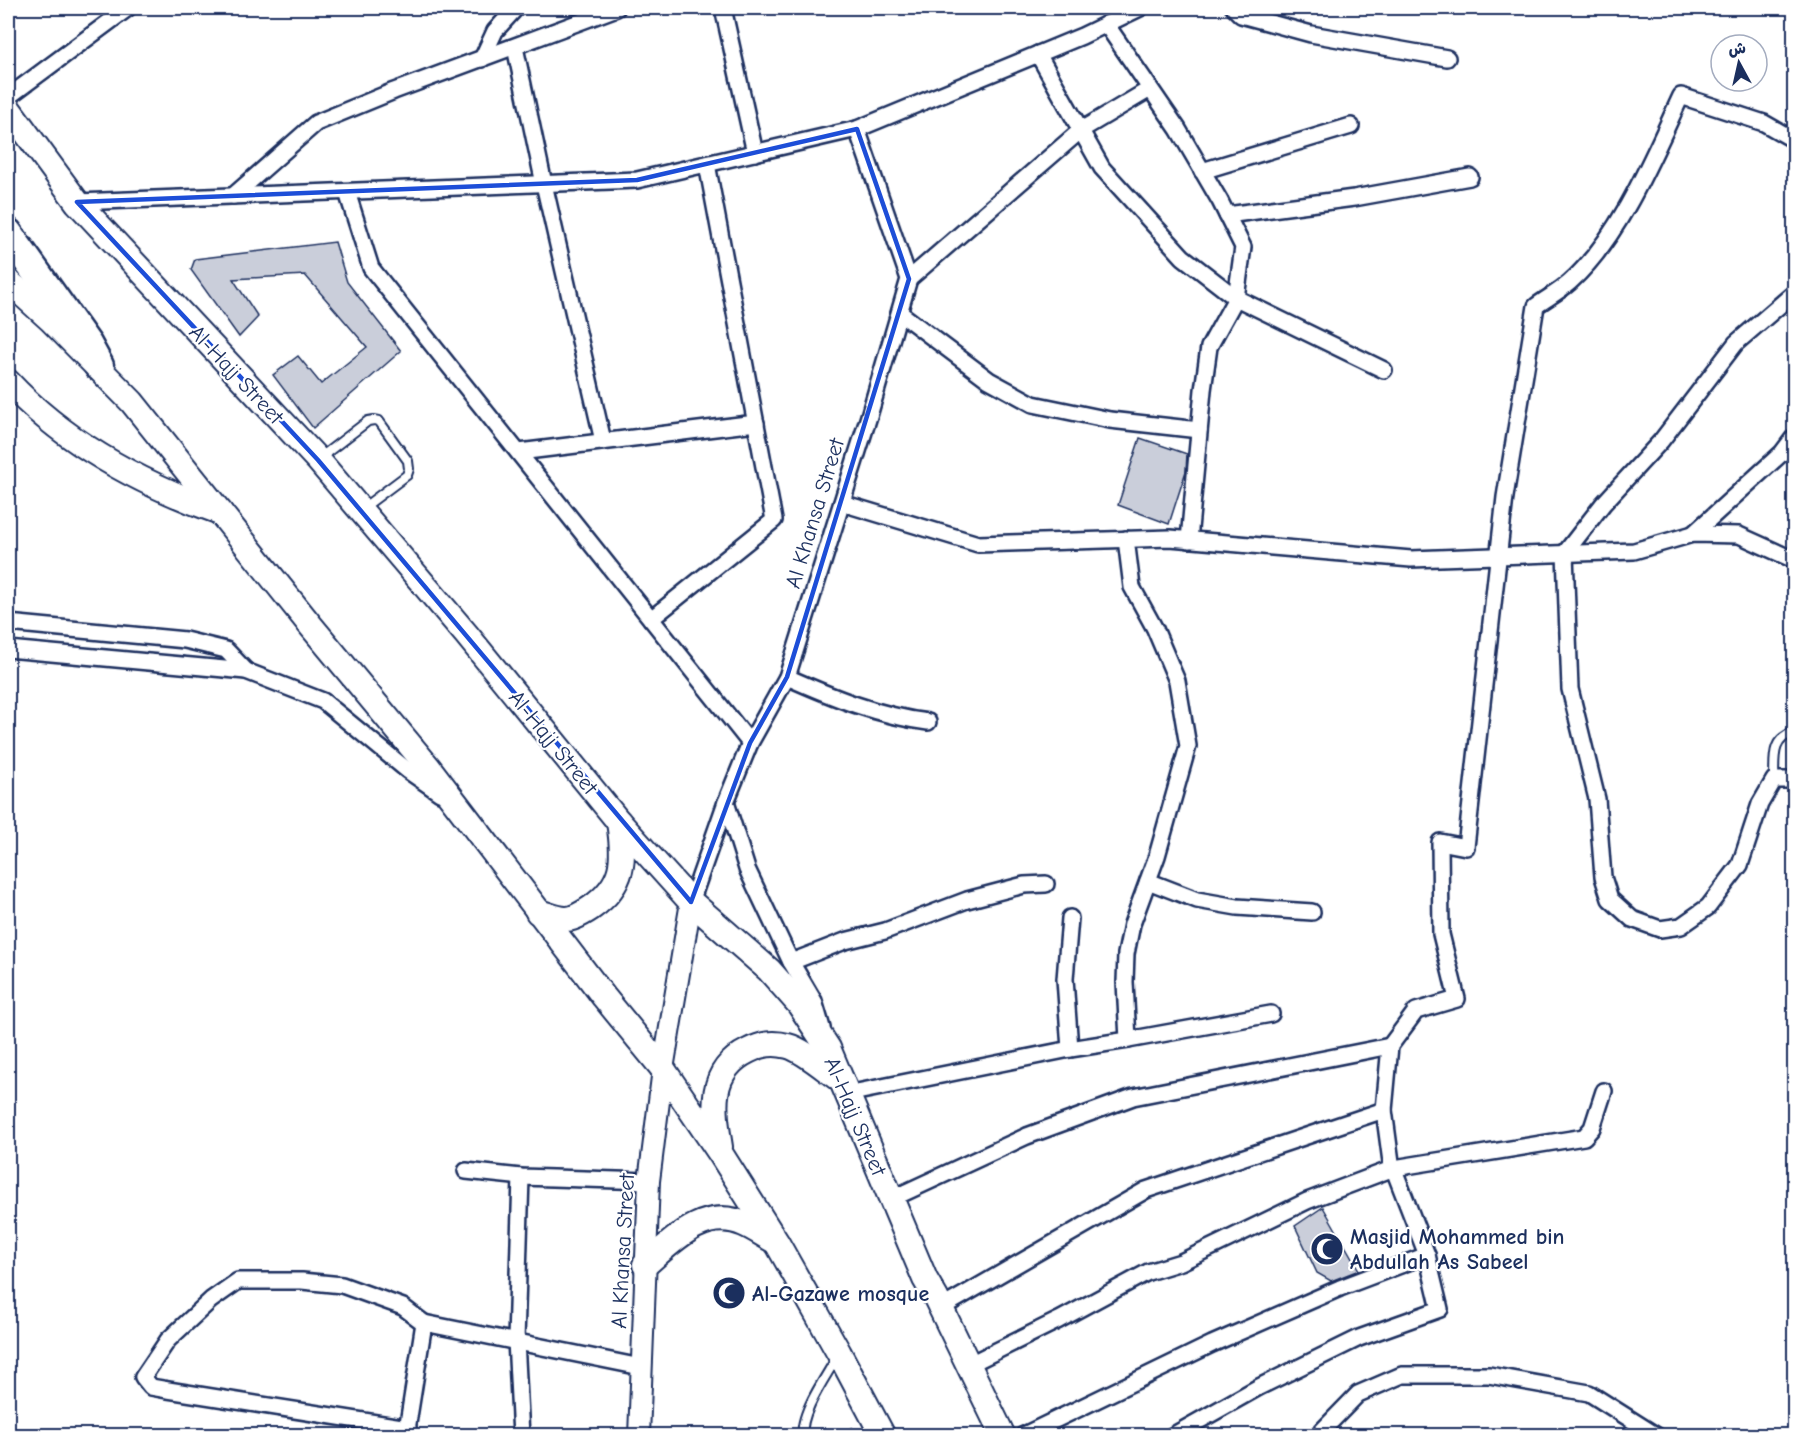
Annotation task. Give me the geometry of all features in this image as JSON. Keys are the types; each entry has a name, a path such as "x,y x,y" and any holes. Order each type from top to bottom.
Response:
{"highway":[{"path":"8,233 87,344 99,366"}],"main road":[{"name":"Al-Hajj Street","path":"8,108 77,202 318,460 466,634 619,822 691,902 769,970 799,1004 828,1048 925,1279 1003,1436"},
{"path":"8,281 99,366 132,402 456,804 604,997 663,1069 777,1243 883,1436"},
{"path":"8,382 62,430 116,466 167,492 220,512"},
{"path":"538,912 566,919 588,911 606,898 616,884 621,869 623,850 619,822"},
{"path":"722,1156 714,1104 719,1078 742,1054 762,1044 776,1043 791,1046 844,1087"},
{"path":"645,1265 694,1225 715,1219 741,1223 777,1243"}],"street":[{"path":"8,97 128,8"},
{"path":"482,59 495,31 516,8"},
{"path":"233,196 316,123 394,91 617,8"},
{"path":"723,8 755,153"},
{"path":"77,202 637,180 856,129 1038,54 1140,8"},
{"path":"1234,8 1241,15 1311,34 1447,57"},
{"path":"1106,24 1178,129 1243,248 1236,298 1209,347 1198,430 1189,540"},
{"path":"515,47 603,441"},
{"path":"1038,54 1102,168 1183,257 1236,298 1384,370"},
{"path":"856,129 909,279 1081,130 1150,89"},
{"path":"1172,1436 1259,1387 1359,1338 1440,1308 1427,1256 1394,1168 1384,1110 1390,1046 1416,1011 1457,999 1441,934 1440,842 1467,847 1505,497 1536,306 1570,282 1602,246 1643,177 1681,96 1764,123 1794,140"},
{"path":"1202,171 1351,126"},
{"path":"651,619 774,520 707,164"},
{"path":"1227,215 1354,198 1470,177"},
{"path":"347,192 371,268 750,743"},
{"name":"Al Khansa Street","path":"639,1436 649,1181 663,1069 691,902 726,802 750,743 787,677 909,279"},
{"path":"1794,293 1737,343 1661,441 1603,504 1565,553 1570,689 1597,799 1603,877 1610,899 1632,919 1660,929 1681,926 1708,907 1740,865 1760,804 1774,780 1794,780"},
{"path":"900,313 989,380 1033,404 1110,420 1198,430"},
{"path":"519,452 756,423"},
{"path":"1693,534 1782,453 1794,437"},
{"path":"842,503 978,544 1125,539 1189,540 1411,559 1634,551 1693,534 1739,535 1794,560"},
{"path":"1125,539 1132,587 1155,629 1177,681 1188,746 1157,856 1132,924 1126,954 1125,982 1128,1040"},
{"path":"8,623 185,640 226,650 246,671"},
{"path":"8,649 246,671 323,701 407,770 456,804"},
{"path":"787,677 832,697 892,716 928,722"},
{"path":"726,802 747,868 791,962 814,1001 828,1048"},
{"path":"1148,881 1197,900 1237,907 1311,912"},
{"path":"791,962 845,941 885,932 967,900 1024,885 1046,884"},
{"path":"1070,918 1065,979 1070,1049"},
{"path":"844,1087 1271,1014"},
{"path":"891,1199 1027,1136 1133,1097 1390,1046"},
{"path":"968,1365 1148,1272 1181,1262 1307,1202 1394,1168 1584,1137 1592,1128 1604,1091"},
{"path":"941,1308 1146,1190 1384,1110"},
{"path":"466,1171 521,1177 649,1181"},
{"path":"521,1177 516,1340 521,1436"},
{"path":"1022,1436 1212,1344 1340,1288 1427,1256"},
{"path":"424,1323 407,1432 151,1387 143,1377 168,1340 211,1300 238,1281 302,1281 342,1284 403,1307 424,1323 641,1367"},
{"path":"1317,1436 1358,1395 1402,1375 1489,1375 1589,1393 1657,1436"}],"lane":[{"path":"318,460 368,421 379,422 408,461 410,469 407,475 359,510"},
{"path":"1774,780 1775,749 1784,736 1794,732"},
{"path":"803,1436 801,1427 806,1413 839,1353"}],"highlighted area":[{"path":"857,129 909,279 787,677 750,743 691,902 318,460 77,202 637,180"}],"building":[{"path":"335,242 347,282 401,351 313,428 273,375 298,356 321,384 367,347 305,275 233,279 258,317 239,337 191,270 195,259"},
{"path":"1140,438 1187,454 1186,471 1169,524 1118,505"},
{"name":"Masjid Mohammed bin Abdullah As Sabeel","path":"1323,1207 1359,1270 1331,1281 1317,1273 1295,1226"}],"place":[{"name":"Masjid Mohammed bin Abdullah As Sabeel","path":"1327,1249"},
{"name":"Al-Gazawe mosque","path":"729,1293"}]}
